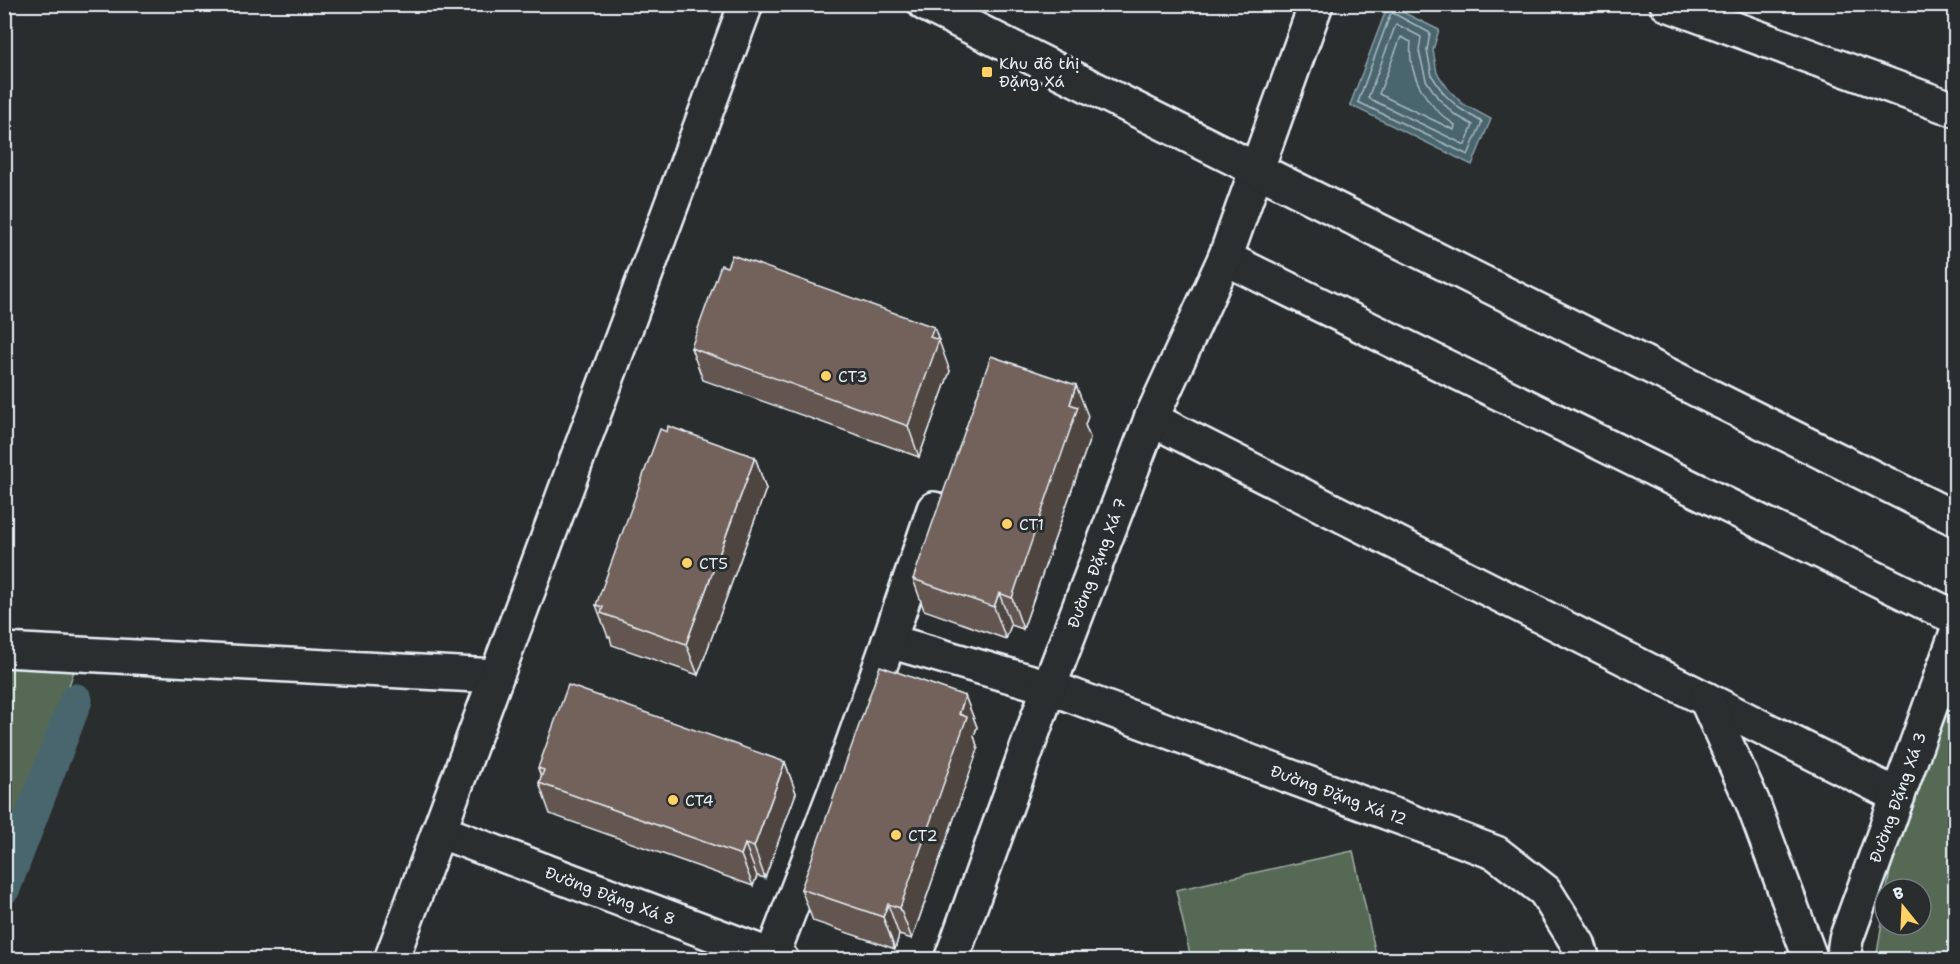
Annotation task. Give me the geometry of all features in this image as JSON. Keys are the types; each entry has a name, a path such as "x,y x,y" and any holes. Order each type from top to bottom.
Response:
{"street":[{"path":"391,960 746,4"},
{"path":"924,4 1956,519"},
{"name":"Đường Đặng Xá 7","path":"951,960 1049,687 1151,419 1225,258 1316,4"},
{"path":"1667,4 1956,110"},
{"path":"1225,258 1956,618"},
{"path":"1151,419 1898,796"},
{"path":"777,958 934,509"},
{"name":"Đường Đặng Xá 3","path":"1843,960 1846,939 1956,635"},
{"name":"Đường Đặng Xá 12","path":"889,641 1049,687 1496,853 1545,891 1578,944 1583,960"},
{"path":"4,650 496,676"},
{"path":"1706,699 1752,801 1811,960"},
{"name":"Đường Đặng Xá 8","path":"439,831 777,958"}],"green space":[{"path":"5,650 81,650 5,877"},
{"path":"1955,679 1955,959 1876,960 1880,937 1933,937 1933,877 1889,877 1897,828"},
{"path":"1353,851 1377,959 1191,959 1176,890"}],"water":[{"path":"1388,5 1439,30 1433,50 1437,73 1463,104 1491,119 1472,165 1350,105"}],"building":[{"name":"CT3","path":"732,255 934,327 930,337 939,340 908,426 691,348 721,265 727,267"},
{"name":"CT1","path":"991,356 1076,385 1070,404 1078,407 1012,598 999,593 994,607 913,579"},
{"name":"CT5","path":"668,426 755,457 686,644 601,613 603,607 596,605 660,429 667,432"},
{"name":"CT2","path":"880,666 965,696 959,714 967,717 900,908 888,904 883,917 801,889"},
{"name":"CT4","path":"568,685 785,762 754,847 745,844 741,855 539,783 544,770 538,768"}],"waterway":[{"path":"4,888 76,700"}],"place":[{"name":"Khu đô thị Đặng Xá","path":"987,72"},
{"name":"CT3","path":"826,376"},
{"name":"CT1","path":"1007,524"},
{"name":"CT5","path":"687,563"},
{"name":"CT4","path":"673,800"},
{"name":"CT2","path":"896,835"}]}
